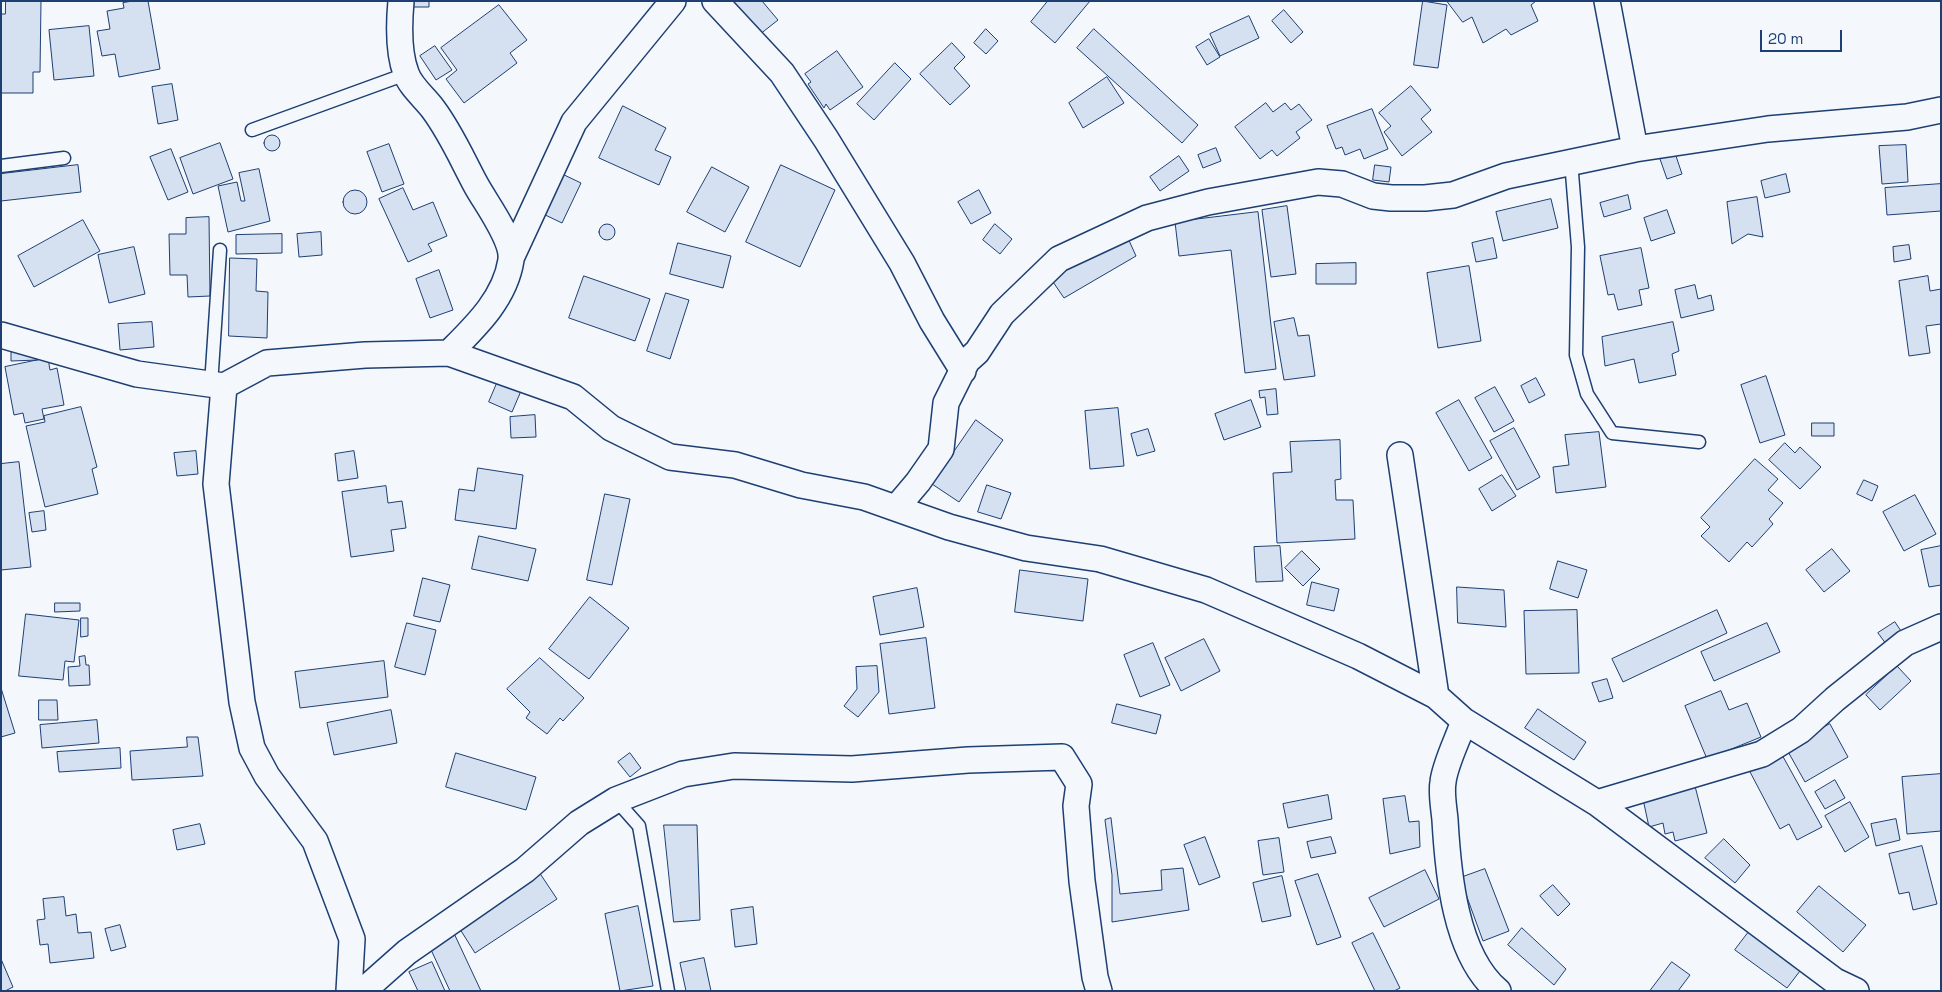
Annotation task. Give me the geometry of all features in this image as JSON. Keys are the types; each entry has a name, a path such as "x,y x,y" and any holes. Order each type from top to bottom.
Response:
{"street":[{"path":"401,1 401,48 406,74 434,110 463,156 476,186 493,211 511,258"},
{"path":"449,353 480,323 490,308 504,281 511,258 574,122 673,1"},
{"path":"714,1 782,73 821,131 902,263 932,321 963,371"},
{"path":"1607,1 1635,149"},
{"path":"896,508 918,482 941,448 946,404 967,361 977,352 1002,314 1059,260 1147,218 1208,202 1318,182 1342,184 1373,196 1391,198 1425,198 1453,195 1506,176 1635,149 1768,129 1907,117 1941,110"},
{"path":"1,336 137,374 217,386 267,363 365,355 449,353 573,396 611,428 670,457 736,465 801,485 864,497 949,527 1026,548 1100,559 1206,590 1358,656 1436,696 1464,721 1597,803 1835,981 1856,991"},
{"path":"217,386 216,484 242,702 252,748 268,776 314,840 352,938 349,991"},
{"path":"1400,455 1436,696"},
{"path":"1597,803 1762,754 1801,730 1835,699 1905,643 1941,626"},
{"path":"1464,721 1442,782 1447,862 1453,904 1468,944 1484,980 1498,991"},
{"path":"363,991 407,952 472,909 525,870 579,823 616,800 683,774 734,766 852,769 1006,758 1062,757 1079,784 1076,806 1082,882 1095,977 1099,991"}],"lane":[{"path":"252,130 406,74"},
{"path":"1,166 64,158"},
{"path":"1571,161 1578,248 1576,355 1587,394 1612,433 1699,442"},
{"path":"217,386 220,250"},
{"path":"616,800 640,826 668,991"}],"building":[{"path":"6,1 41,1 40,72 33,72 33,93 1,93 1,14 5,14"},
{"path":"148,1 160,69 119,77 115,54 102,56 97,31 110,29 107,11 124,8 123,3"},
{"path":"414,1 429,1 429,7 414,7"},
{"path":"732,1 762,1 778,20 759,35"},
{"path":"1048,1 1090,1 1055,43 1031,22"},
{"path":"1423,1 1447,5 1438,68 1414,65"},
{"path":"1447,1 1536,1 1531,5 1538,21 1511,35 1506,29 1483,43 1472,17 1463,22"},
{"path":"499,5 527,40 510,53 517,63 464,103 446,79 457,70 441,48"},
{"path":"1284,10 1303,32 1291,43 1272,21"},
{"path":"1249,16 1259,38 1220,56 1210,34"},
{"path":"89,26 94,76 54,80 49,30"},
{"path":"986,29 998,41 986,54 974,43"},
{"path":"1094,29 1198,125 1182,143 1077,48"},
{"path":"1209,39 1220,57 1207,65 1196,47"},
{"path":"952,43 965,57 954,68 970,86 950,105 920,74"},
{"path":"435,46 452,70 436,80 420,56"},
{"path":"837,51 863,87 830,110 826,104 824,108 808,84 811,82 805,74"},
{"path":"895,63 911,79 874,120 857,104"},
{"path":"1107,77 1124,103 1083,128 1069,103"},
{"path":"172,84 178,120 158,124 152,87"},
{"path":"1411,86 1431,110 1421,119 1432,132 1402,156 1384,132 1391,126 1379,113"},
{"path":"1266,103 1273,112 1285,103 1291,110 1299,104 1312,120 1296,132 1300,138 1277,156 1272,150 1260,159 1235,127"},
{"path":"623,106 666,128 655,150 671,157 659,185 599,158"},
{"path":"1372,109 1388,149 1364,159 1360,149 1345,155 1342,147 1336,149 1327,126"},
{"path":"269,135 275,135 280,140 278,149 269,151 264,146 264,140"},
{"path":"220,143 233,179 193,194 180,158"},
{"path":"389,144 404,184 382,192 367,152"},
{"path":"1906,145 1908,182 1882,184 1879,146"},
{"path":"1216,148 1221,161 1203,168 1198,155"},
{"path":"171,149 188,192 168,200 150,157"},
{"path":"1675,153 1682,174 1667,179 1660,159"},
{"path":"1179,156 1189,171 1160,191 1150,177"},
{"path":"78,165 81,192 1,201 1,174"},
{"path":"781,165 835,190 800,267 746,242"},
{"path":"1375,165 1391,167 1389,182 1373,180"},
{"path":"712,167 749,187 725,232 687,212"},
{"path":"259,169 270,221 228,232 218,186 237,182 241,201 245,201 239,173"},
{"path":"558,172 581,183 562,223 539,212"},
{"path":"1786,174 1790,192 1765,198 1761,181"},
{"path":"1941,184 1941,211 1887,215 1885,188"},
{"path":"403,188 413,210 433,202 447,236 428,244 432,251 408,262 379,199"},
{"path":"355,190 364,193 367,202 364,211 355,214 346,211 343,202 346,193"},
{"path":"979,190 991,213 971,224 958,202"},
{"path":"1628,195 1631,209 1604,217 1600,203"},
{"path":"1757,197 1763,237 1748,234 1732,244 1727,202"},
{"path":"1551,199 1558,228 1503,241 1496,212"},
{"path":"1287,206 1296,274 1271,277 1262,210"},
{"path":"1667,210 1675,233 1651,241 1644,218"},
{"path":"1258,212 1276,369 1245,373 1231,250 1179,256 1175,222"},
{"path":"209,217 210,296 188,297 187,275 170,275 169,234 186,234 186,218"},
{"path":"83,220 100,251 34,287 18,256"},
{"path":"607,224 613,226 615,232 613,238 607,240 601,238 599,232 601,226"},
{"path":"995,224 1012,239 1000,254 983,240"},
{"path":"321,232 322,255 299,257 297,234"},
{"path":"282,234 282,253 236,254 236,235"},
{"path":"1127,236 1136,256 1064,298 1049,276"},
{"path":"1493,238 1497,258 1476,262 1472,243"},
{"path":"678,243 731,256 723,288 670,274"},
{"path":"1909,245 1911,259 1894,262 1893,247"},
{"path":"134,247 145,294 109,303 98,255"},
{"path":"1641,248 1649,288 1639,290 1642,305 1618,310 1614,294 1608,295 1600,256"},
{"path":"230,258 257,259 256,291 268,292 267,338 229,336"},
{"path":"1356,263 1356,284 1316,284 1316,264"},
{"path":"1469,266 1481,341 1438,348 1427,273"},
{"path":"439,270 453,310 430,318 416,279"},
{"path":"584,276 650,299 635,341 569,318"},
{"path":"1928,276 1930,291 1941,289 1941,324 1926,326 1930,353 1909,356 1899,281"},
{"path":"1695,285 1698,299 1711,295 1714,310 1681,318 1675,290"},
{"path":"666,293 689,300 670,359 647,351"},
{"path":"1294,318 1298,336 1309,335 1315,376 1284,380 1274,322"},
{"path":"152,322 154,347 120,350 118,324"},
{"path":"1673,322 1679,351 1672,354 1676,375 1639,383 1634,359 1605,366 1602,337"},
{"path":"37,351 38,360 11,361 11,352"},
{"path":"48,358 50,370 57,368 64,405 42,409 44,419 25,423 23,413 14,415 5,367"},
{"path":"1766,376 1785,435 1760,443 1741,385"},
{"path":"1536,378 1545,395 1529,403 1521,386"},
{"path":"498,381 521,391 512,412 489,402"},
{"path":"1495,387 1514,421 1494,432 1475,398"},
{"path":"1276,389 1278,414 1267,415 1265,397 1260,398 1259,391"},
{"path":"1251,400 1261,427 1224,440 1215,414"},
{"path":"1459,400 1492,458 1469,471 1436,413"},
{"path":"81,407 97,467 92,469 98,494 45,507 26,426 45,422 44,416"},
{"path":"1118,408 1124,466 1090,469 1085,411"},
{"path":"535,415 536,437 511,438 510,417"},
{"path":"976,420 1003,440 959,502 932,484"},
{"path":"1812,423 1834,423 1834,436 1812,436"},
{"path":"1514,428 1540,477 1517,490 1490,441"},
{"path":"1148,429 1155,451 1137,456 1131,434"},
{"path":"1599,432 1606,487 1556,493 1553,467 1569,465 1565,435"},
{"path":"1340,440 1341,479 1335,480 1336,500 1353,500 1355,539 1277,543 1273,473 1292,472 1290,442"},
{"path":"1785,443 1795,453 1800,447 1821,467 1800,489 1769,460"},
{"path":"196,451 198,474 177,476 174,453"},
{"path":"354,451 358,478 338,481 335,454"},
{"path":"1755,459 1778,479 1768,490 1783,503 1769,519 1773,524 1752,547 1747,542 1729,562 1701,536 1710,527 1701,518"},
{"path":"19,462 31,567 1,570 1,464"},
{"path":"478,468 523,475 516,529 455,520 459,489 474,491"},
{"path":"1502,475 1516,496 1492,511 1479,489"},
{"path":"1864,480 1878,486 1872,501 1857,494"},
{"path":"987,485 1011,493 1001,519 978,512"},
{"path":"386,486 388,503 402,501 406,528 391,530 394,551 351,557 342,492"},
{"path":"605,494 630,499 612,585 587,580"},
{"path":"1915,495 1936,534 1904,551 1883,512"},
{"path":"44,511 46,530 32,532 29,513"},
{"path":"479,536 536,549 528,581 472,569"},
{"path":"1280,546 1283,581 1256,582 1254,547"},
{"path":"1941,546 1941,585 1929,587 1921,550"},
{"path":"1832,549 1850,571 1824,592 1806,570"},
{"path":"1302,551 1320,569 1303,586 1285,568"},
{"path":"1558,561 1587,570 1578,598 1550,589"},
{"path":"1020,570 1088,579 1083,621 1015,612"},
{"path":"423,578 450,585 440,622 414,616"},
{"path":"1312,582 1339,589 1334,611 1307,605"},
{"path":"1457,587 1504,590 1506,627 1458,623"},
{"path":"917,588 924,627 880,635 873,597"},
{"path":"590,597 629,628 589,679 549,649"},
{"path":"55,603 80,603 80,611 55,612"},
{"path":"1577,610 1579,673 1526,674 1524,611"},
{"path":"1717,610 1727,633 1623,682 1612,659"},
{"path":"26,614 79,620 74,662 65,661 63,680 19,676"},
{"path":"81,618 88,618 88,636 81,637"},
{"path":"1895,622 1905,637 1889,648 1878,633"},
{"path":"407,623 436,630 425,675 395,667"},
{"path":"1767,623 1780,652 1714,681 1701,652"},
{"path":"926,638 935,708 889,714 880,644"},
{"path":"1204,639 1220,671 1181,691 1165,658"},
{"path":"1153,643 1170,685 1140,697 1124,655"},
{"path":"85,656 86,665 89,665 90,685 69,686 68,667 80,666 79,657"},
{"path":"540,658 584,698 563,721 560,718 547,734 526,718 530,712 507,689"},
{"path":"384,661 388,697 300,708 295,672"},
{"path":"877,666 879,692 858,717 844,706 857,689 856,667"},
{"path":"1897,666 1911,681 1880,710 1866,695"},
{"path":"1607,679 1613,698 1599,702 1592,683"},
{"path":"1,688 15,733 1,737"},
{"path":"1721,691 1729,710 1747,703 1761,737 1707,759 1685,706"},
{"path":"39,700 57,700 58,720 39,720"},
{"path":"1117,704 1161,715 1156,734 1112,723"},
{"path":"1538,709 1586,742 1574,760 1525,728"},
{"path":"391,710 397,743 334,755 327,723"},
{"path":"97,720 99,743 42,748 40,725"},
{"path":"1830,724 1848,757 1805,782 1786,748"},
{"path":"187,737 198,737 203,776 132,780 130,751 187,747"},
{"path":"120,748 121,768 59,772 57,752"},
{"path":"456,753 536,777 526,810 446,787"},
{"path":"630,753 641,768 630,777 618,762"},
{"path":"1781,753 1822,827 1797,840 1789,824 1780,829 1749,770"},
{"path":"1941,774 1941,831 1907,834 1902,777"},
{"path":"1835,780 1845,798 1825,809 1815,792"},
{"path":"1695,786 1707,833 1675,841 1673,832 1665,834 1663,823 1649,827 1643,799"},
{"path":"1328,795 1332,819 1288,828 1283,804"},
{"path":"1405,796 1409,822 1419,821 1420,847 1390,854 1383,799"},
{"path":"1850,802 1869,837 1845,852 1825,816"},
{"path":"1111,818 1120,894 1162,890 1161,870 1183,868 1189,910 1112,922 1112,875 1105,820"},
{"path":"1896,819 1900,840 1876,846 1871,824"},
{"path":"200,824 205,844 177,850 173,830"},
{"path":"664,825 697,825 700,920 674,922"},
{"path":"1205,837 1220,877 1199,885 1184,845"},
{"path":"1331,837 1336,853 1311,858 1307,842"},
{"path":"1279,838 1284,872 1263,875 1258,841"},
{"path":"1724,839 1750,865 1735,883 1705,858"},
{"path":"1922,846 1937,904 1913,910 1909,892 1899,894 1889,854"},
{"path":"1485,869 1509,931 1483,941 1460,878"},
{"path":"1425,870 1439,899 1384,927 1369,898"},
{"path":"539,872 557,899 475,953 458,926"},
{"path":"1318,874 1341,937 1317,945 1295,881"},
{"path":"1282,876 1291,916 1262,922 1253,883"},
{"path":"1553,885 1570,904 1558,916 1540,896"},
{"path":"1819,886 1866,925 1843,952 1797,912"},
{"path":"64,897 66,916 76,914 78,933 91,932 94,958 50,963 48,944 40,945 37,920 45,919 43,899"},
{"path":"638,906 653,986 620,991 605,914"},
{"path":"753,907 757,944 735,947 731,910"},
{"path":"120,925 126,947 111,951 105,929"},
{"path":"1522,928 1566,969 1554,985 1508,945"},
{"path":"452,929 481,991 450,991 427,941"},
{"path":"1751,929 1803,967 1787,988 1735,950"},
{"path":"1373,933 1400,988 1394,991 1375,991 1352,943"},
{"path":"704,958 711,991 686,991 680,963"},
{"path":"1,959 13,987 5,991 1,991"},
{"path":"432,962 445,991 418,991 409,972"},
{"path":"1672,962 1690,975 1678,991 1650,991"}]}
